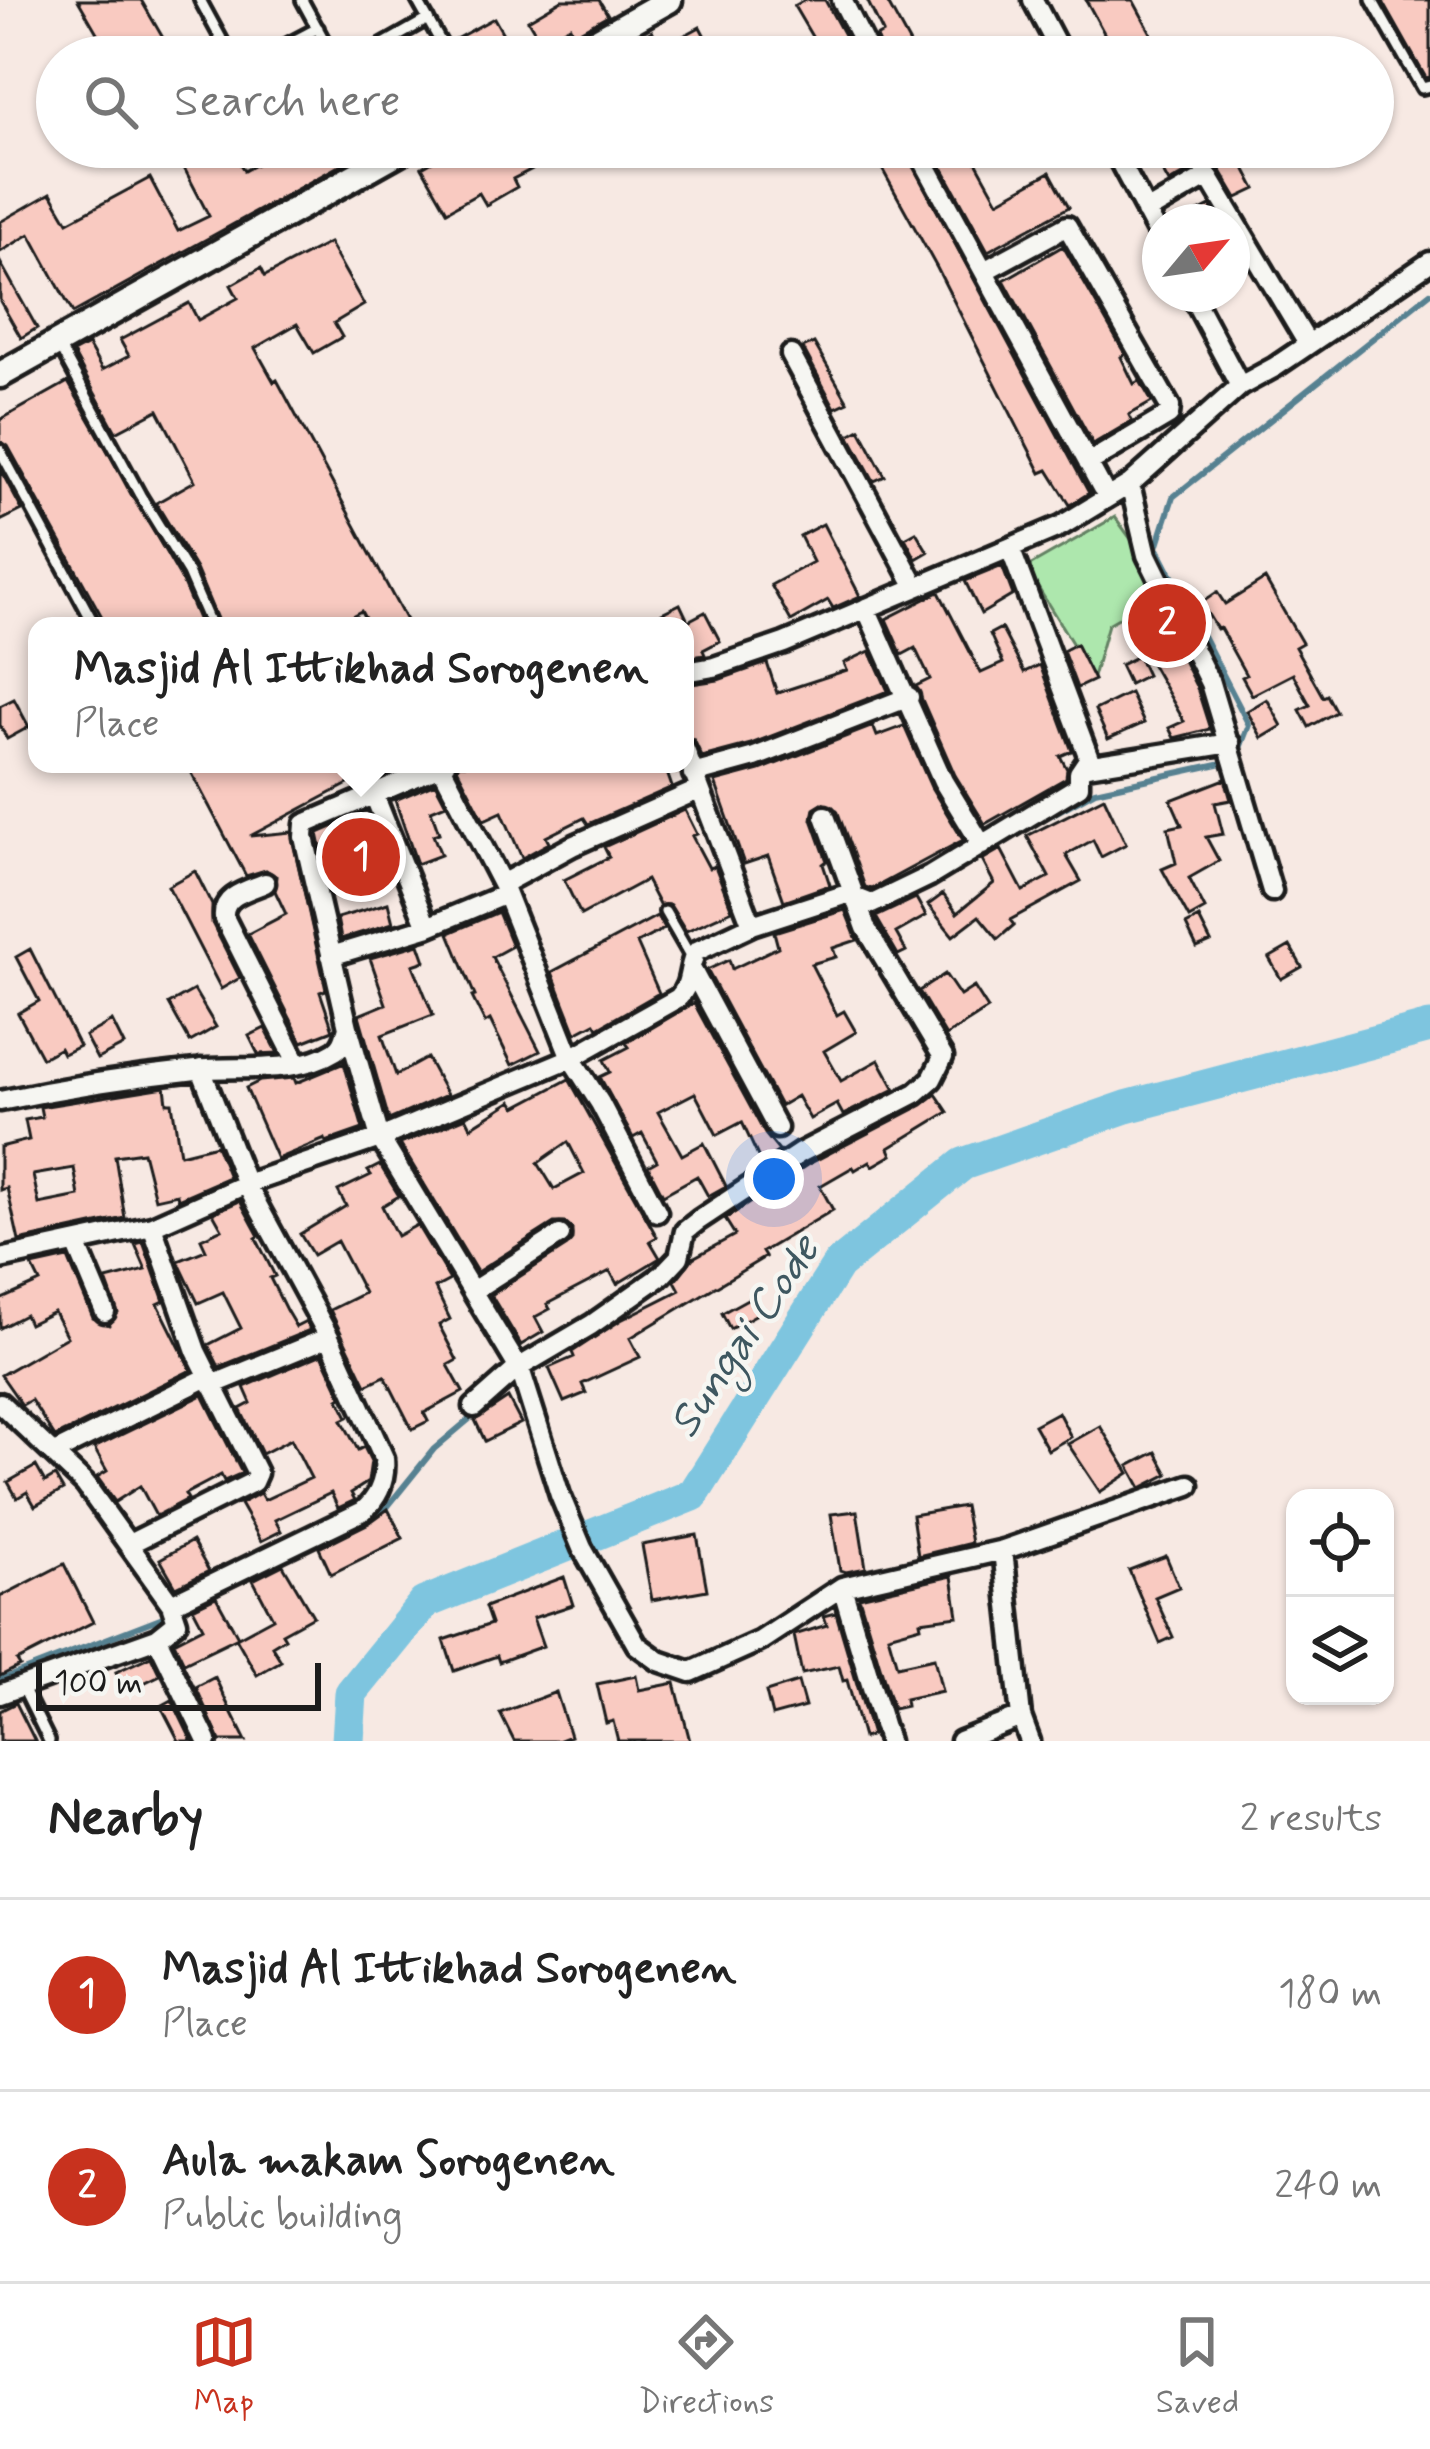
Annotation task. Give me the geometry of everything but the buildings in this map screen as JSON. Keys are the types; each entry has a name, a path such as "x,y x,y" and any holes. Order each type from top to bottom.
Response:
{"main road":[{"path":"605,36 669,0"},
{"path":"0,375 370,168"}],"street":[{"path":"842,0 860,36"},
{"path":"1033,0 1052,36"},
{"path":"928,168 1102,488"},
{"path":"1123,168 1142,204"},
{"path":"1204,168 1308,344"},
{"path":"1160,204 1208,176"},
{"path":"986,270 1067,226 1170,407 1169,415 1088,463"},
{"path":"694,670 749,655 1061,526 1130,484 1240,386 1430,262"},
{"path":"1201,312 1240,386"},
{"path":"791,355 916,587"},
{"path":"1130,484 1147,555 1210,683 1272,891"},
{"path":"0,1259 152,1226 246,1184 380,1138 571,1058 678,998 705,946 752,925 847,895 872,904 1073,793 1089,758 1010,548"},
{"path":"866,608 943,781 982,845"},
{"path":"332,956 428,927 696,782 909,697"},
{"path":"1087,766 1232,751"},
{"path":"422,773 312,819 303,830 349,1027 380,1138 522,1374 582,1548 637,1646 659,1661 691,1672 760,1641 842,1587 1003,1550 1189,1485"},
{"path":"447,773 504,889 571,1058 657,1212"},
{"path":"693,773 752,925"},
{"path":"373,792 428,927"},
{"path":"474,1407 662,1274 679,1257 685,1231 699,1220 800,1153 916,1093 932,1078 944,1057 940,1046 884,962 825,816"},
{"path":"266,883 229,900 224,917 298,1064"},
{"path":"692,964 777,1128"},
{"path":"0,1101 86,1083 201,1069 298,1064 333,1052 349,1027"},
{"path":"173,1609 363,1511 382,1484 384,1458 329,1337 246,1184 201,1069"},
{"path":"129,1544 232,1494 256,1477 256,1468 210,1381 152,1226"},
{"path":"474,1290 560,1235"},
{"path":"76,1243 105,1312"},
{"path":"53,1453 210,1381 329,1337"},
{"path":"0,1403 85,1484 173,1609 173,1628 157,1638 0,1694"},
{"path":"1003,1550 1022,1717 1030,1741"},
{"path":"842,1587 888,1741"},
{"path":"157,1638 207,1741"},
{"path":"961,1741 1022,1717"}],"lane":[{"path":"200,0 220,36"},
{"path":"302,0 322,36"},
{"path":"417,0 437,36"},
{"path":"1372,0 1392,36"},
{"path":"398,36 428,19"},
{"path":"303,36 318,28"},
{"path":"1394,39 1422,88 1430,86"},
{"path":"58,343 188,573 207,617"},
{"path":"0,450 90,617"},
{"path":"665,912 692,964"},
{"path":"22,1686 49,1741"}],"green space":[{"path":"1115,517 1141,553 1161,594 1108,624 1093,677 1026,568"}],"waterway":[{"path":"1237,756 1249,725 1157,547 1173,497 1430,293"},
{"path":"1020,832 1095,791 1227,762"},
{"name":"Sungai Code","path":"348,1741 351,1693 424,1603 693,1495 838,1265 963,1164 1126,1107 1430,1027"},
{"path":"368,1516 388,1506 434,1449 479,1411"},
{"path":"0,1680 168,1615"}],"place":[{"name":"Aula makam Sorogenen","path":"1167,623"},
{"name":"Masjid Al Ittikhad Sorogenen","path":"361,857"}]}
